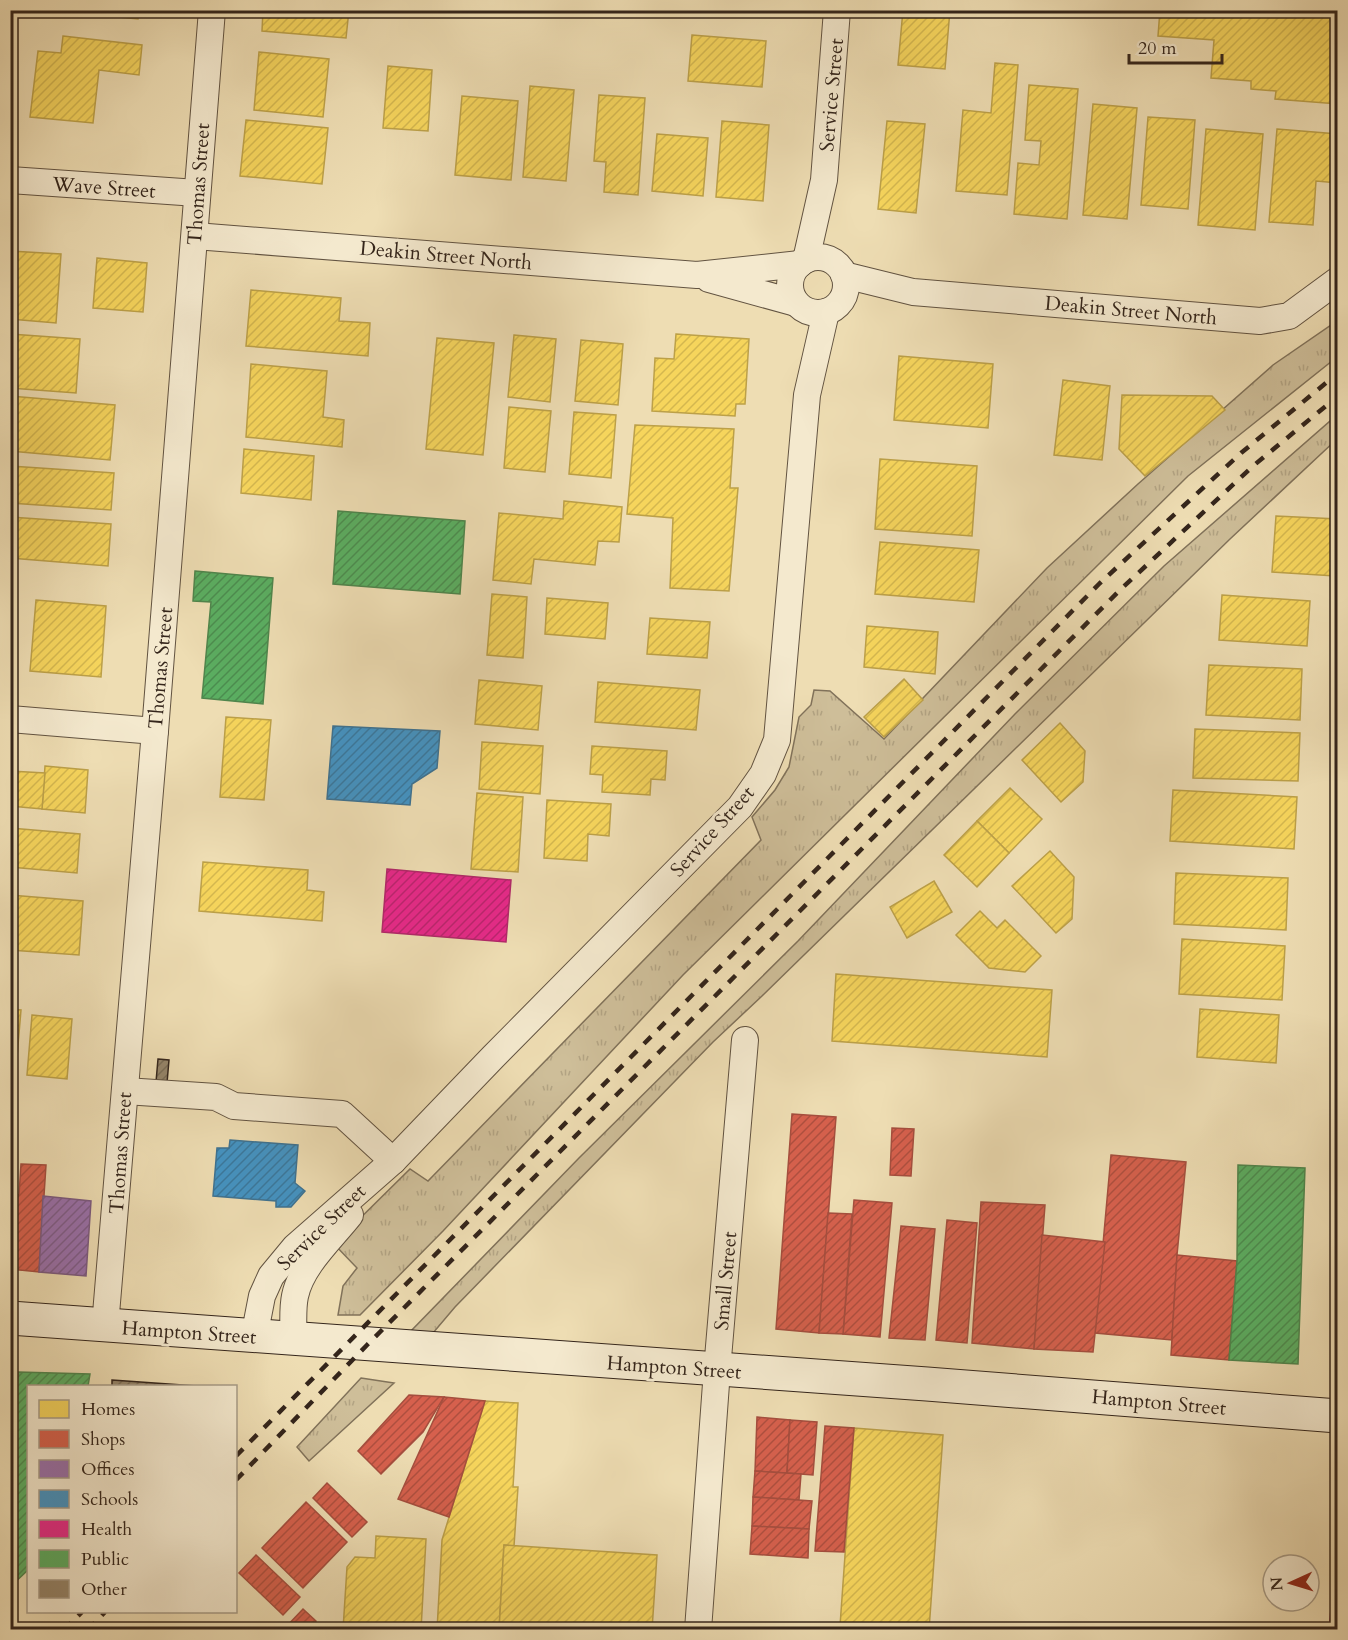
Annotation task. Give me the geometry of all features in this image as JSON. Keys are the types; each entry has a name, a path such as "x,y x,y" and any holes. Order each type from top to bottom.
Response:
{"main road":[{"name":"Hampton Street","path":"10,1318 717,1370 927,1383 1338,1416"}],"street":[{"name":"Thomas Street","path":"105,1326 120,1166 212,10"},
{"name":"Service Street","path":"254,1337 262,1296 271,1276 295,1247 393,1161 493,1056 740,807 763,774 777,740 818,285 837,10"},
{"name":"Wave Street","path":"10,180 197,193"},
{"name":"Deakin Street North","path":"195,236 1260,321 1289,316 1338,280"},
{"name":"Deakin Street North","path":"697,275 818,285"},
{"path":"10,719 155,730"},
{"name":"Small Street","path":"698,1629 745,1040"},
{"path":"125,1091 216,1097 234,1106 342,1114 393,1161"},
{"name":"Service Street","path":"293,1339 294,1298 299,1283 312,1263 393,1161"}],"green space":[{"path":"1337,321 1337,357 1188,476 683,975 443,1231 360,1315 338,1315 343,1286 357,1268 334,1244 410,1169 428,1181 761,840 752,817 775,790 789,767 799,717 811,705 814,690 830,691 884,739 1047,568 1138,484 1273,365"},
{"path":"1337,415 1337,439 1230,539 713,1042 455,1307 433,1333 411,1331 579,1158 798,941 1015,714 1164,566"},
{"path":"361,1378 394,1383 309,1461 297,1447"}],"building: Homes":[{"path":"46,10 139,10 138,19"},
{"path":"263,10 349,10 346,38 262,31"},
{"path":"903,10 950,10 945,69 898,65"},
{"path":"1160,10 1338,10 1338,104 1275,99 1276,91 1251,89 1251,81 1211,78 1214,40 1158,36"},
{"path":"692,35 766,41 762,87 688,81"},
{"path":"63,36 142,45 139,75 99,70 93,123 30,117 38,51 61,53"},
{"path":"259,52 329,59 323,117 254,110"},
{"path":"995,63 1018,65 1007,195 956,191 963,110 991,113"},
{"path":"388,66 432,70 428,131 383,128"},
{"path":"1029,85 1078,89 1067,219 1014,214 1018,163 1039,165 1041,141 1025,140"},
{"path":"530,86 574,90 566,181 523,177"},
{"path":"599,95 645,98 638,195 604,192 606,162 594,161"},
{"path":"462,96 518,101 511,180 455,175"},
{"path":"1093,104 1137,108 1127,219 1083,215"},
{"path":"1148,117 1195,120 1188,209 1141,205"},
{"path":"246,120 328,128 322,184 240,176"},
{"path":"722,121 769,125 763,201 716,197"},
{"path":"887,121 925,124 916,213 878,209"},
{"path":"1206,129 1263,134 1255,230 1198,225"},
{"path":"1277,129 1338,134 1338,183 1316,181 1313,225 1269,222"},
{"path":"657,134 708,138 703,196 652,191"},
{"path":"10,251 61,254 56,323 10,319"},
{"path":"97,258 147,263 143,312 93,308"},
{"path":"251,290 341,298 339,321 370,323 368,356 246,346"},
{"path":"10,334 80,339 76,393 10,388"},
{"path":"676,334 749,339 745,404 736,404 735,416 652,411 655,358 674,359"},
{"path":"514,335 556,339 550,402 508,397"},
{"path":"437,338 494,343 483,455 426,449"},
{"path":"581,340 623,344 618,405 575,401"},
{"path":"899,356 993,364 988,428 894,420"},
{"path":"251,364 327,371 323,417 344,420 342,447 246,437"},
{"path":"1063,380 1110,386 1102,460 1054,455"},
{"path":"1122,395 1212,396 1225,410 1145,476 1119,449"},
{"path":"10,396 115,405 110,460 10,451"},
{"path":"509,407 551,411 545,472 504,468"},
{"path":"574,412 616,415 611,478 569,474"},
{"path":"635,425 734,429 730,488 738,488 729,591 670,588 673,518 627,514"},
{"path":"244,449 314,456 311,500 241,493"},
{"path":"880,459 977,466 972,536 875,529"},
{"path":"10,466 114,473 111,510 10,503"},
{"path":"564,501 622,507 619,542 598,541 595,565 534,559 531,584 493,580 499,513 563,519"},
{"path":"1276,516 1338,519 1335,576 1272,572"},
{"path":"10,517 111,524 108,566 10,558"},
{"path":"880,542 979,550 974,602 875,594"},
{"path":"492,594 527,597 523,658 487,655"},
{"path":"1222,595 1310,601 1307,646 1219,640"},
{"path":"547,598 608,603 605,639 545,634"},
{"path":"36,600 106,606 101,677 30,671"},
{"path":"650,618 710,622 707,658 647,654"},
{"path":"867,626 938,632 935,674 864,667"},
{"path":"1209,665 1302,669 1300,720 1206,715"},
{"path":"904,679 923,700 884,737 864,717"},
{"path":"479,680 542,686 538,730 475,724"},
{"path":"598,682 700,690 696,730 595,722"},
{"path":"226,717 271,720 264,800 220,797"},
{"path":"1060,723 1085,751 1083,782 1061,802 1022,760"},
{"path":"1195,729 1300,733 1298,781 1193,778"},
{"path":"482,742 543,746 540,794 479,789"},
{"path":"592,746 667,751 665,780 651,779 650,795 602,792 603,775 590,774"},
{"path":"45,766 88,770 85,813 42,809"},
{"path":"10,771 45,773 42,809 10,806"},
{"path":"1010,788 1042,819 1009,853 977,821"},
{"path":"1173,790 1297,797 1294,849 1170,841"},
{"path":"477,793 523,797 518,872 471,869"},
{"path":"547,800 611,804 609,836 588,834 587,861 544,858"},
{"path":"977,821 1009,853 977,887 944,855"},
{"path":"10,828 80,834 77,873 10,867"},
{"path":"1050,851 1074,877 1072,919 1056,933 1012,886"},
{"path":"203,862 308,870 307,890 324,892 322,921 199,911"},
{"path":"1176,873 1288,878 1286,930 1174,924"},
{"path":"934,881 952,912 907,938 890,907"},
{"path":"10,895 83,901 79,955 10,950"},
{"path":"980,911 997,928 1005,920 1041,956 1025,972 989,968 956,935"},
{"path":"1182,939 1285,946 1282,1000 1179,994"},
{"path":"836,974 1052,990 1047,1057 832,1041"},
{"path":"10,1009 21,1010 16,1069 10,1068"},
{"path":"1200,1009 1279,1015 1276,1063 1197,1057"},
{"path":"32,1015 72,1019 67,1079 27,1075"},
{"path":"485,1401 518,1403 513,1487 518,1487 514,1546 504,1545 499,1630 437,1630 442,1540"},
{"path":"854,1428 943,1435 929,1630 840,1626"},
{"path":"376,1536 426,1539 421,1630 343,1630 347,1567 355,1557 375,1558"},
{"path":"504,1545 657,1555 652,1630 499,1630"}],"building: Shops":[{"path":"792,1114 836,1117 819,1333 776,1329"},
{"path":"892,1128 914,1129 911,1176 890,1175"},
{"path":"1111,1155 1186,1162 1172,1340 1095,1333"},
{"path":"21,1164 46,1165 39,1272 10,1269 10,1194 19,1195"},
{"path":"854,1200 892,1203 880,1337 843,1334"},
{"path":"981,1202 1045,1205 1034,1349 972,1343"},
{"path":"828,1213 852,1214 843,1334 819,1333"},
{"path":"947,1220 977,1223 967,1343 936,1340"},
{"path":"901,1226 935,1229 925,1340 889,1338"},
{"path":"1042,1235 1105,1242 1093,1352 1034,1349"},
{"path":"1177,1255 1237,1261 1229,1360 1171,1355"},
{"path":"409,1395 444,1397 423,1432 381,1474 358,1451"},
{"path":"444,1397 485,1401 449,1517 398,1499"},
{"path":"757,1417 790,1420 787,1473 755,1471"},
{"path":"790,1420 817,1422 813,1475 787,1473"},
{"path":"825,1426 854,1428 844,1552 815,1551"},
{"path":"755,1471 801,1474 799,1500 753,1497"},
{"path":"327,1483 367,1522 352,1537 313,1498"},
{"path":"753,1497 812,1501 809,1529 752,1526"},
{"path":"306,1502 347,1542 303,1588 262,1548"},
{"path":"752,1526 809,1529 808,1558 750,1554"},
{"path":"256,1555 300,1597 283,1615 239,1573"},
{"path":"303,1609 316,1621 315,1630 283,1630"}],"building: Offices":[{"path":"43,1196 91,1201 86,1276 39,1272"}],"building: Schools":[{"path":"333,726 440,731 437,768 412,784 410,805 327,799"},
{"path":"230,1140 298,1145 295,1183 305,1191 291,1207 276,1207 276,1201 213,1196 217,1148 229,1148"}],"building: Health":[{"path":"387,869 511,880 506,942 382,932"},
{"path":"1336,1555 1338,1630 1329,1630"}],"building: Public":[{"path":"338,511 465,521 460,594 333,584"},
{"path":"195,571 273,578 263,704 202,698 211,602 193,601"},
{"path":"1238,1165 1305,1168 1298,1364 1229,1360 1237,1261"},
{"path":"18,1372 90,1374 88,1385 27,1385 27,1571 10,1587 10,1446 14,1442"}],"building: Other":[{"path":"158,1059 169,1060 167,1083 156,1082"},
{"path":"112,1380 183,1385 112,1385"}],"railway":[{"path":"237,1455 1100,583 1241,453 1338,373"},
{"path":"237,1479 367,1345 1120,590 1253,466 1338,396"},
{"path":"64,1630 81,1613"},
{"path":"88,1630 104,1613"}]}
